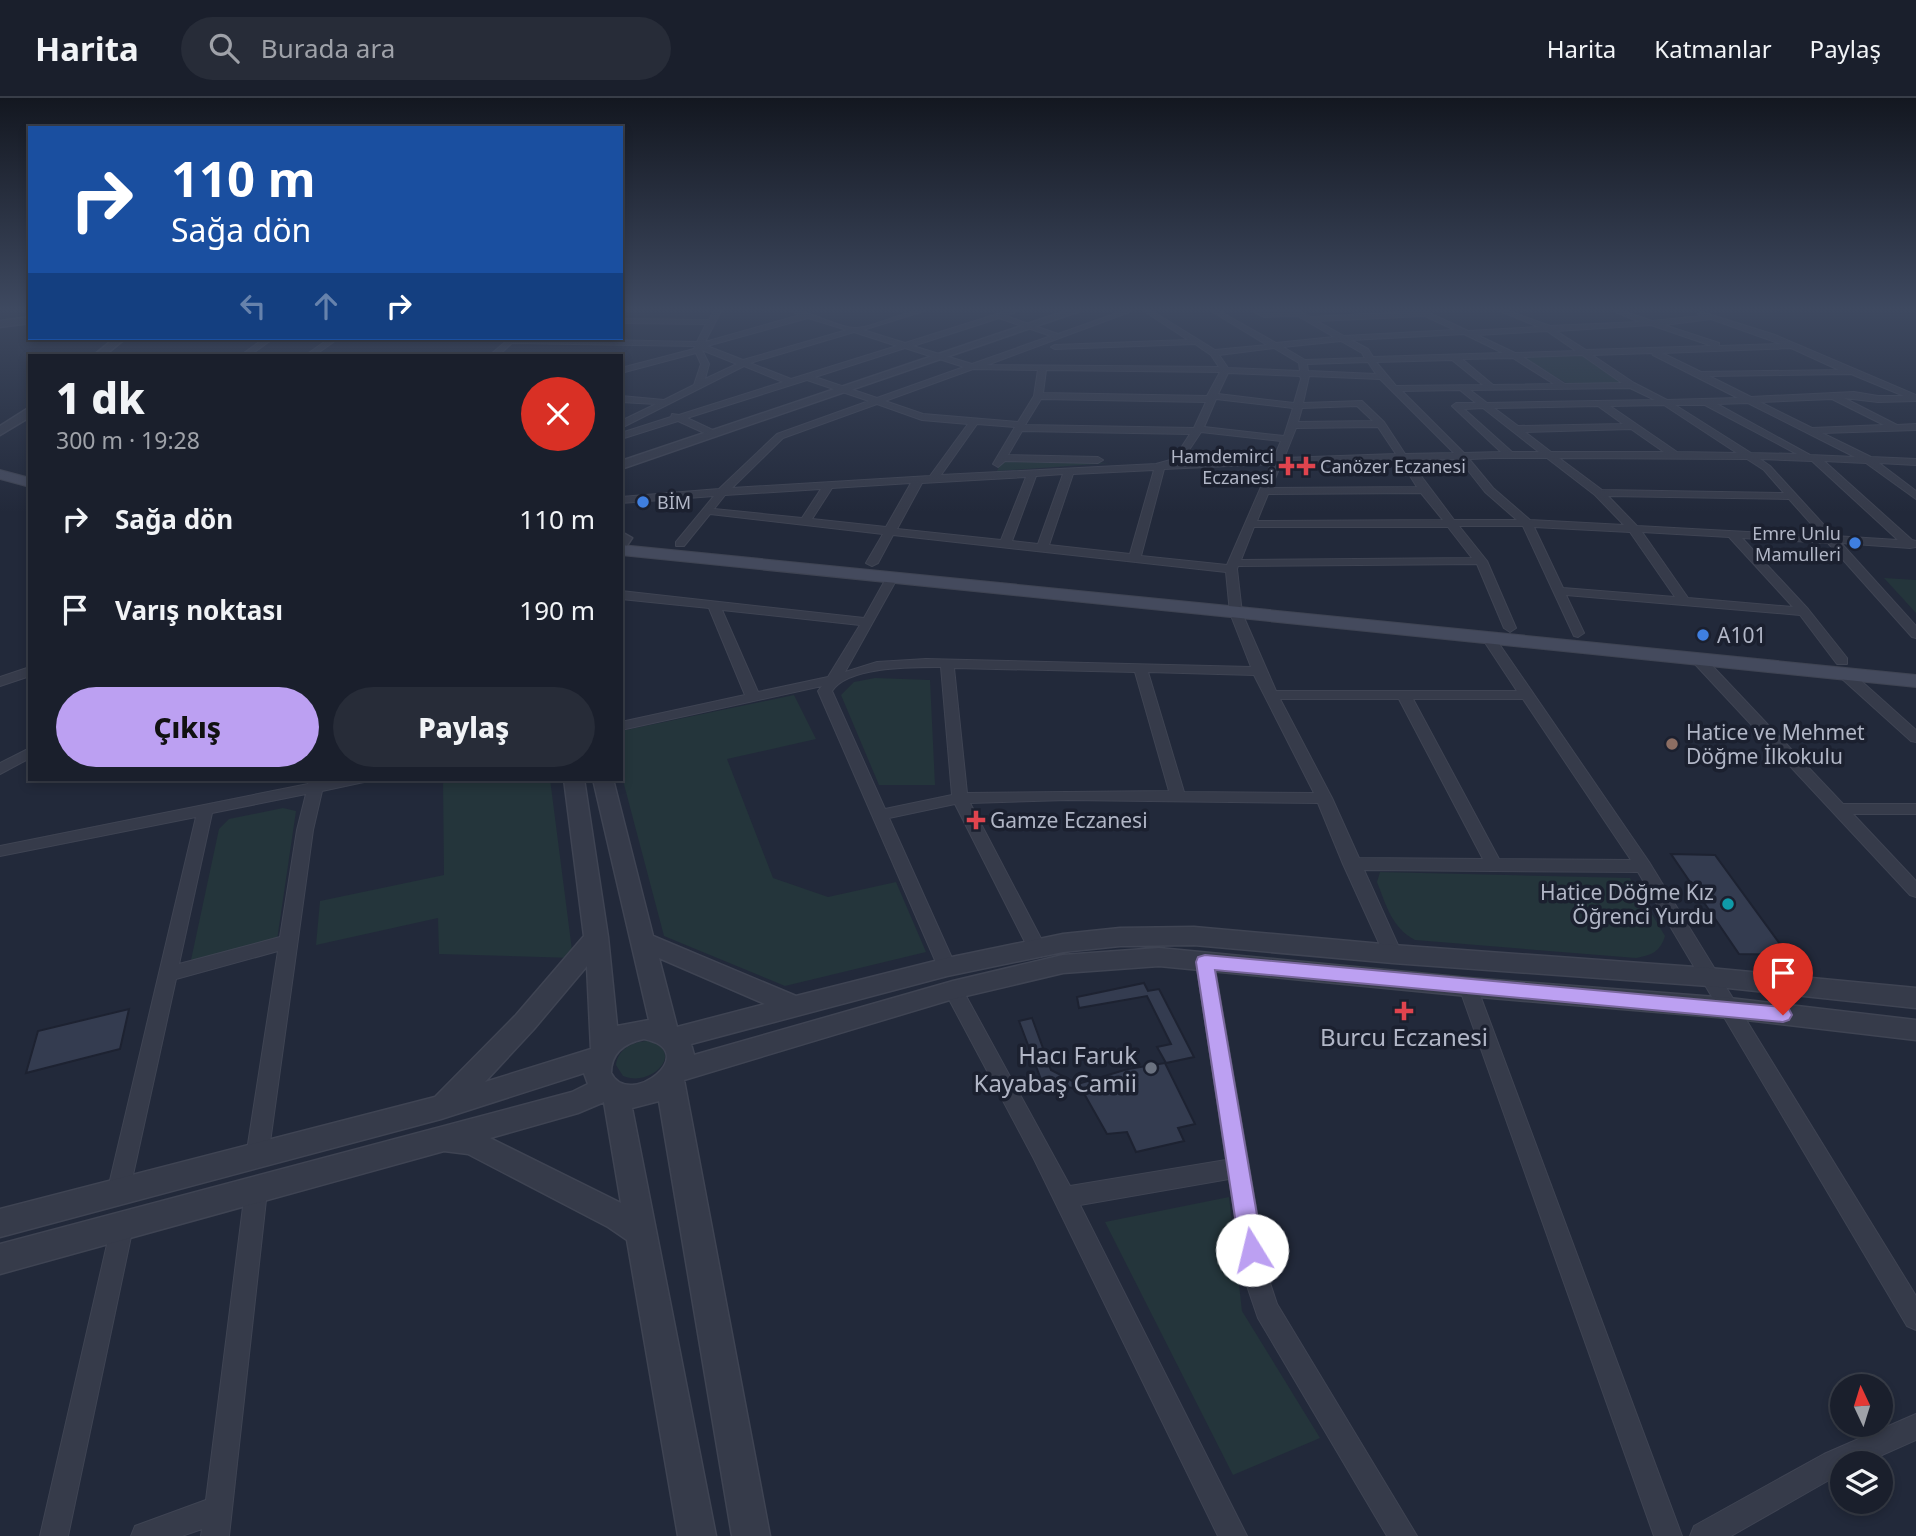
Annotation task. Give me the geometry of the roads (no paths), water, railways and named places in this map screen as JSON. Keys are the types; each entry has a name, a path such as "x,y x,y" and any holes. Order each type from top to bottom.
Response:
{"main road":[{"path":"0,463 28,470"},
{"path":"0,474 28,482"},
{"path":"623,542 680,544 872,563 1488,638 1698,659 1843,668 1916,669"},
{"path":"623,542 891,577 1578,634 1843,668 1916,681"}],"street":[{"path":"696,388 700,378"},
{"path":"623,424 715,378"},
{"path":"781,378 791,382"},
{"path":"623,435 803,378"},
{"path":"810,378 875,403 922,417 1019,426 1196,430 1287,439"},
{"path":"623,462 872,378"},
{"path":"680,544 722,492 780,436 942,378"},
{"path":"992,475 1038,396 1041,378"},
{"path":"1160,464 1177,461 1196,430 1220,378"},
{"path":"1305,378 1293,425 1233,566 1236,606 1259,671 1324,798 1393,954"},
{"path":"1383,378 1462,456 1489,490 1527,523 1578,634"},
{"path":"1480,378 1491,387"},
{"path":"1551,378 1563,386"},
{"path":"1621,378 1663,401 1767,468 1916,634"},
{"path":"1707,378 1867,460 1916,496"},
{"path":"1867,378 1916,398"},
{"path":"1395,389 1631,385"},
{"path":"1462,388 1520,429 1599,493 1633,528 1685,603"},
{"path":"1038,396 1210,397 1298,406 1359,403 1381,424 1424,490 1480,561 1510,628"},
{"path":"1511,456 1456,406 1832,396 1916,398"},
{"path":"1832,396 1895,427"},
{"path":"623,399 663,402"},
{"path":"1704,401 1814,458 1914,546"},
{"path":"1599,403 1675,455"},
{"path":"652,409 678,417 711,433"},
{"path":"0,428 28,413"},
{"path":"933,479 974,422"},
{"path":"1293,425 1381,424"},
{"path":"1520,429 1636,426"},
{"path":"1810,430 1916,427"},
{"path":"623,502 722,492 1160,464 1402,456 1749,455 1916,462"},
{"path":"1000,458 1177,461"},
{"path":"1134,559 1160,464"},
{"path":"1042,548 1069,471"},
{"path":"1006,543 1032,473"},
{"path":"872,563 918,480"},
{"path":"805,521 828,486"},
{"path":"1263,491 1424,490"},
{"path":"1599,493 1793,496"},
{"path":"708,510 1134,559 1233,566 1480,561"},
{"path":"1249,524 1527,523 1831,538 1914,546"},
{"path":"1730,532 1804,612 1843,668 1916,738"},
{"path":"891,577 850,654 825,691 829,706 950,978 1065,1196 1233,1536"},
{"path":"1559,591 1804,612"},
{"path":"623,595 867,622"},
{"path":"714,605 753,697"},
{"path":"1488,638 1643,866 1916,1318"},
{"path":"1698,659 1916,891"},
{"path":"623,726 831,680 877,666 947,663 1259,671"},
{"path":"947,663 960,798 1037,948"},
{"path":"1140,668 1178,797"},
{"path":"0,682 28,672"},
{"path":"1271,695 1527,695"},
{"path":"1404,695 1494,865"},
{"path":"0,770 28,753"},
{"path":"0,770 28,765"},
{"path":"0,851 205,810 316,783 338,781"},
{"path":"574,781 596,937 603,1052 596,1069 598,1080 610,1091 640,1231 697,1536"},
{"path":"603,781 642,941 669,1035 681,1049 682,1060 673,1076 751,1536"},
{"path":"257,1157 305,830 316,783"},
{"path":"879,815 960,798 1068,795 1324,798"},
{"path":"1839,809 1916,809"},
{"path":"118,1193 205,810"},
{"path":"1351,864 1643,866"},
{"path":"0,1259 256,1191 610,1091 643,1095 673,1076 1037,948 1120,937 1194,936 1393,954 1709,977 1916,998"},
{"path":"442,1107 489,1062 560,984 596,937"},
{"path":"642,941 794,1006"},
{"path":"167,974 288,943"},
{"path":"0,1223 442,1107 603,1052 630,1032 644,1029 669,1035 794,1006 950,978 1063,964 1159,957 1468,987 1729,1008 1916,1030"},
{"path":"1205,962 1256,1278 1267,1310 1403,1536"},
{"path":"1468,987 1668,1536"},
{"path":"422,1143 457,1139 475,1144 619,1217 640,1231"},
{"path":"1065,1196 1238,1168"},
{"path":"145,1536 216,1522 256,1191"},
{"path":"54,1536 122,1227"},
{"path":"1704,1536 1833,1463 1916,1427"}],"place":[{"name":"Hamdemirci Eczanesi","path":"1288,466"},
{"name":"Canözer Eczanesi","path":"1306,466"},
{"name":"BİM","path":"643,502"},
{"name":"Emre Unlu Mamulleri","path":"1855,543"},
{"name":"A101","path":"1703,635"},
{"name":"Hatice ve Mehmet Döğme İlkokulu","path":"1672,744"},
{"name":"Gamze Eczanesi","path":"976,820"},
{"name":"Hatice Döğme Kız Öğrenci Yurdu","path":"1728,904"},
{"name":"Burcu Eczanesi","path":"1404,1011"},
{"name":"Hacı Faruk Kayabaş Camii","path":"1151,1068"}]}
